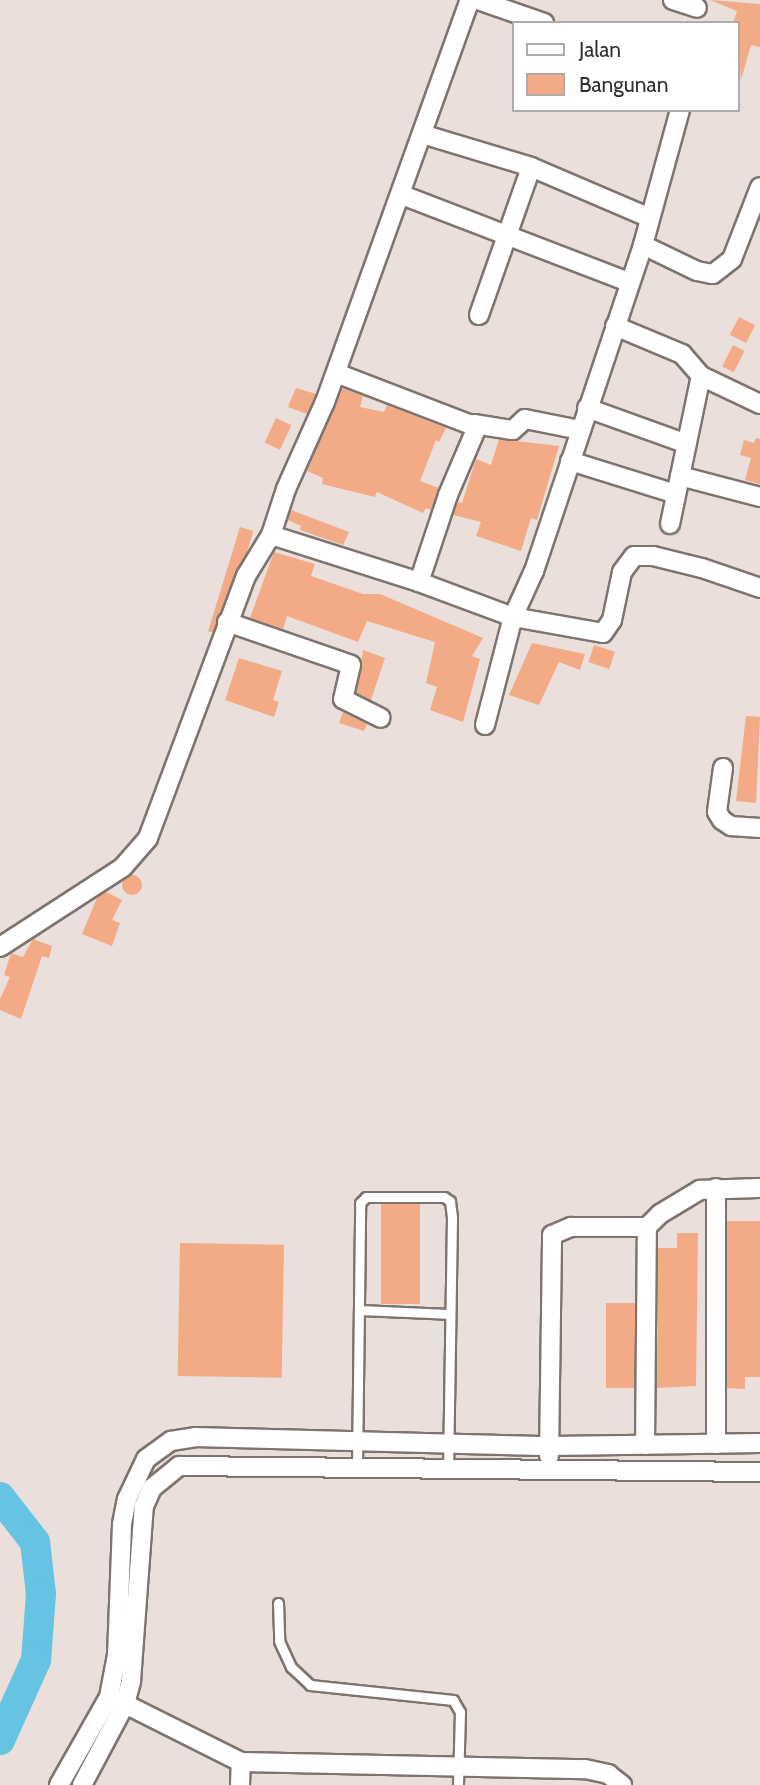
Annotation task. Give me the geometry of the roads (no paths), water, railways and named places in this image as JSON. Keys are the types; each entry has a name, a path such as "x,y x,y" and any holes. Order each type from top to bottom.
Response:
{"street":[{"path":"0,947 123,867 141,849 164,806 227,622 246,576 271,535 336,373 470,0"},
{"path":"478,0 538,21"},
{"path":"673,0 697,10"},
{"path":"485,725 513,617 534,570 642,245 679,112"},
{"path":"422,134 531,167 650,218"},
{"path":"479,315 508,239 531,167"},
{"path":"642,245 713,274 732,259 760,187"},
{"path":"402,195 508,239 629,282"},
{"path":"615,326 682,354 701,376 760,404"},
{"path":"336,373 474,424 513,429 525,419 580,430"},
{"path":"670,524 701,376"},
{"path":"587,408 687,444"},
{"path":"419,582 448,495 476,437 474,424"},
{"path":"570,461 676,494"},
{"path":"680,475 760,497"},
{"path":"271,535 419,582 513,617 596,636 603,634 612,620 622,572 634,556 690,565 760,588"},
{"path":"227,622 351,665 343,699 381,718"},
{"path":"723,768 717,812 722,820 731,826 760,828"},
{"path":"716,1188 716,1444"},
{"path":"548,1467 552,1234 571,1227 647,1227 682,1200 716,1188 760,1188"},
{"path":"645,1445 647,1227"},
{"path":"59,1785 117,1700 117,1655 127,1499 146,1459 171,1441 195,1437 359,1439 550,1446 760,1443"},
{"path":"171,1441 179,1465"},
{"path":"672,1471 674,1445"},
{"path":"82,1785 117,1700 140,1606 144,1506 152,1488 179,1465 548,1467 760,1472"},
{"path":"117,1700 241,1762 585,1769 608,1774 622,1785"},
{"path":"240,1785 241,1762"}],"lane":[{"path":"357,1467 360,1203 366,1198 444,1197 450,1201 452,1217 447,1467"},
{"path":"359,1310 449,1314"},
{"path":"278,1603 279,1641 291,1667 310,1685 453,1700 460,1712 458,1785"}],"waterway":[{"path":"0,1497 35,1542 41,1594 36,1660 0,1740"}]}
